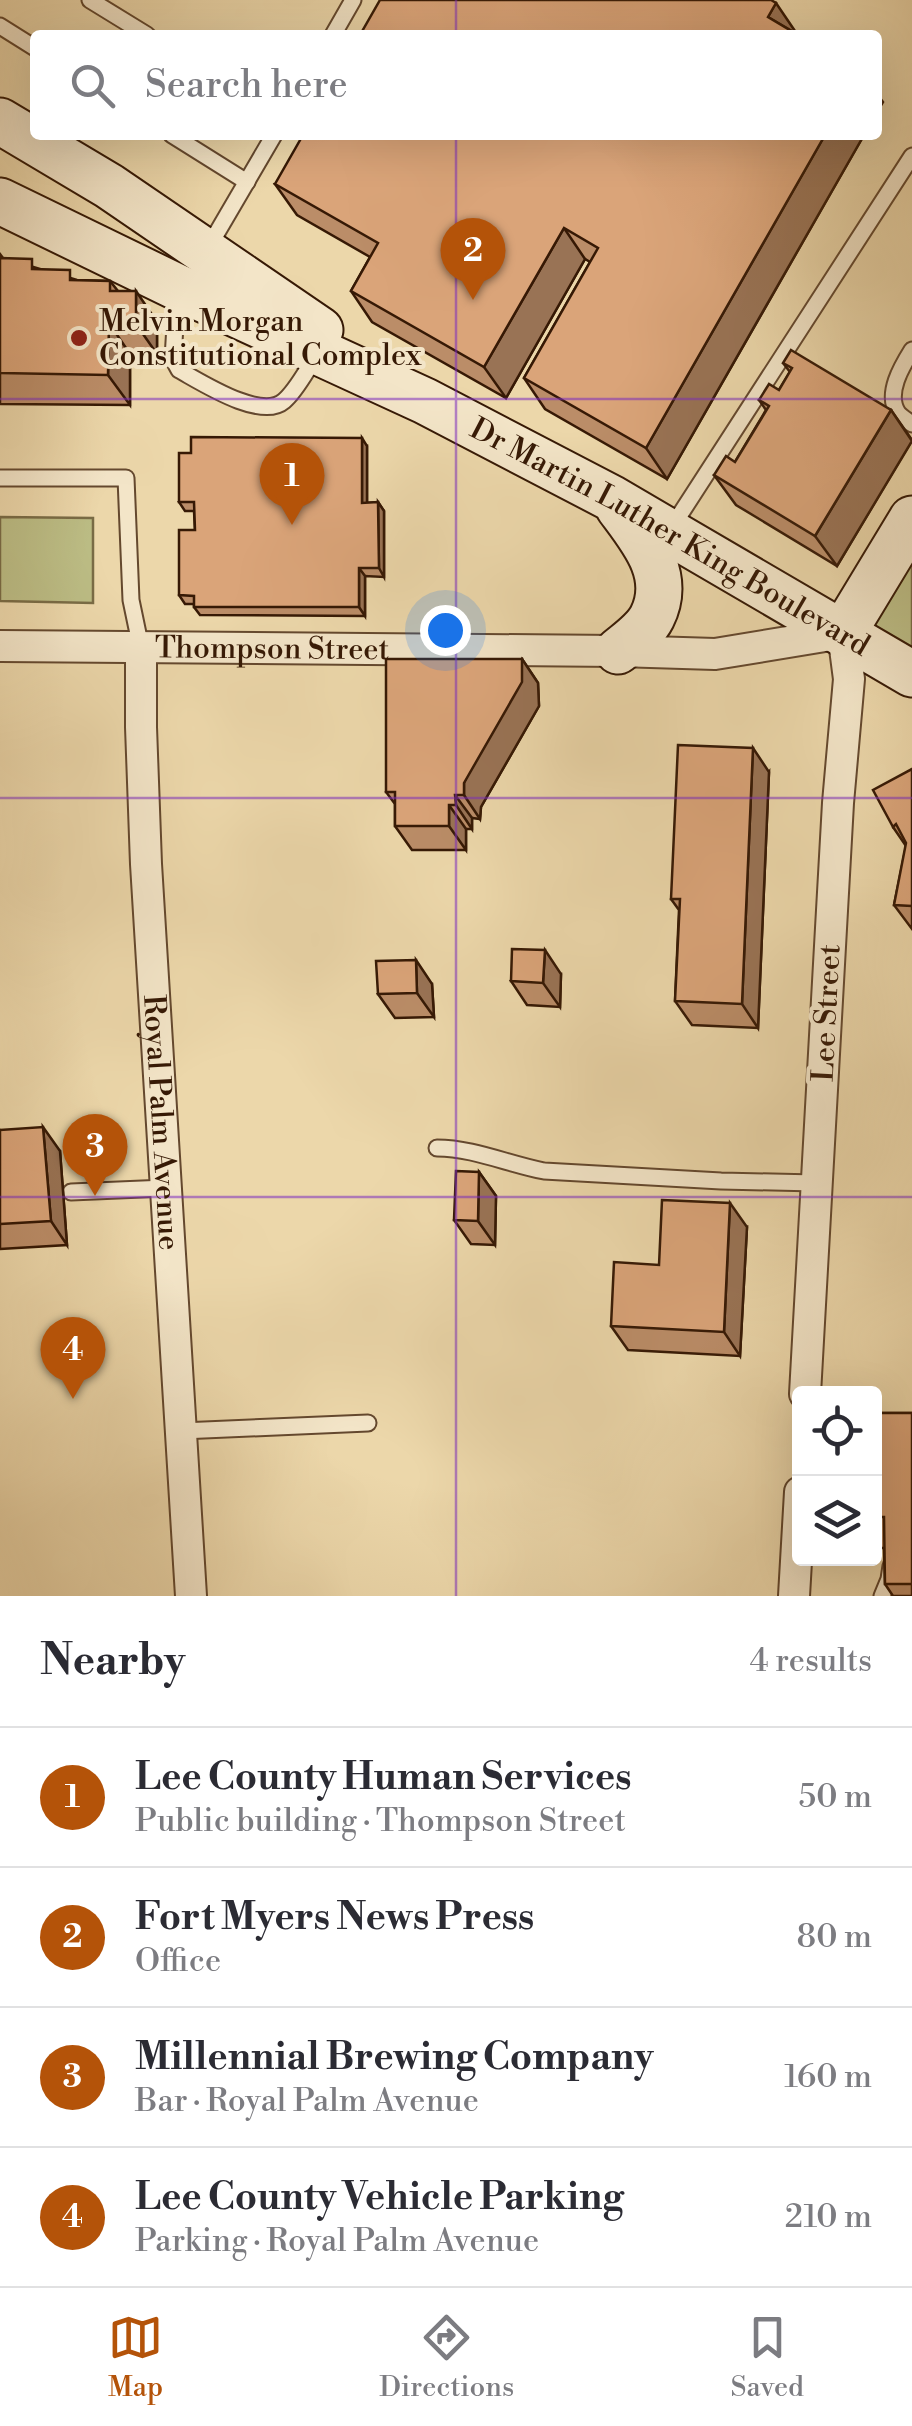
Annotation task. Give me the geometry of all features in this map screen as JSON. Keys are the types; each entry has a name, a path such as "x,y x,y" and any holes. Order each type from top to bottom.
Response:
{"main road":[{"name":"Dr Martin Luther King Boulevard","path":"0,121 30,139"},
{"name":"Dr Martin Luther King Boulevard","path":"32,140 109,186 426,401"},
{"path":"0,184 124,249 167,266 193,266 206,252"},
{"name":"Dr Martin Luther King Boulevard","path":"0,201 426,401 611,498 912,674"},
{"path":"611,498 647,545 660,584 652,618 618,651"},
{"path":"844,633 912,520"}],"street":[{"name":"Thompson Street","path":"0,646 714,654 844,633"},
{"name":"Lee Street","path":"805,1386 848,679 844,633"},
{"name":"Royal Palm Avenue","path":"142,648 146,864 192,1596"},
{"path":"794,1596 796,1566"}],"lane":[{"path":"90,0 139,30"},
{"path":"336,30 353,0"},
{"path":"0,26 30,45"},
{"path":"180,140 247,182"},
{"path":"206,252 271,140"},
{"path":"669,532 912,156"},
{"path":"177,287 174,359 179,370 246,404 273,406 283,402 319,352"},
{"path":"912,350 899,370 894,397 898,412 912,424"},
{"path":"0,478 126,478 131,600 142,648"},
{"path":"437,1148 454,1148 515,1166 544,1170 816,1184"},
{"path":"71,1192 166,1188"},
{"path":"181,1431 368,1422"},
{"path":"882,1596 892,1558"}],"green space":[{"path":"0,517 93,518 93,603 0,601"},
{"path":"912,520 912,674 843,633"}],"building":[{"path":"380,0 771,0 776,3 768,17 790,30 363,30"},
{"path":"300,140 822,140 646,448 524,378 598,248 564,228 484,367 351,291 378,243 275,184"},
{"name":"Melvin Morgan Constitutional Complex","path":"0,258 32,259 32,269 70,270 70,280 110,281 110,291 136,291 136,324 109,323 108,375 0,373"},
{"path":"791,350 891,410 815,536 714,475 726,456 735,462 769,406 759,400 769,384 779,390 792,368 783,363"},
{"path":"191,437 362,438 362,503 378,502 379,568 359,568 359,607 194,607 194,596 179,595 179,530 195,530 194,502 179,502 179,453 191,453"},
{"path":"386,659 522,659 522,682 464,783 464,795 455,795 456,805 449,805 449,826 395,826 395,792 386,792"},
{"path":"678,745 753,748 742,1004 675,1001 680,899 671,899"},
{"path":"912,769 912,906 894,905 906,843 873,790"},
{"path":"512,949 545,950 543,983 511,981"},
{"path":"416,960 417,993 378,994 376,961"},
{"path":"43,1127 51,1221 0,1224 0,1130"},
{"path":"456,1171 479,1172 478,1221 454,1220"},
{"path":"662,1200 730,1203 724,1332 611,1326 614,1262 659,1265"},
{"path":"882,1413 912,1413 912,1584 885,1584"}],"place":[{"name":"Fort Myers News Press","path":"473,300"},
{"name":"Melvin Morgan Constitutional Complex","path":"79,338"},
{"name":"Lee County Human Services","path":"292,525"},
{"name":"Millennial Brewing Company","path":"95,1196"},
{"name":"Lee County Vehicle Parking","path":"73,1399"}]}
